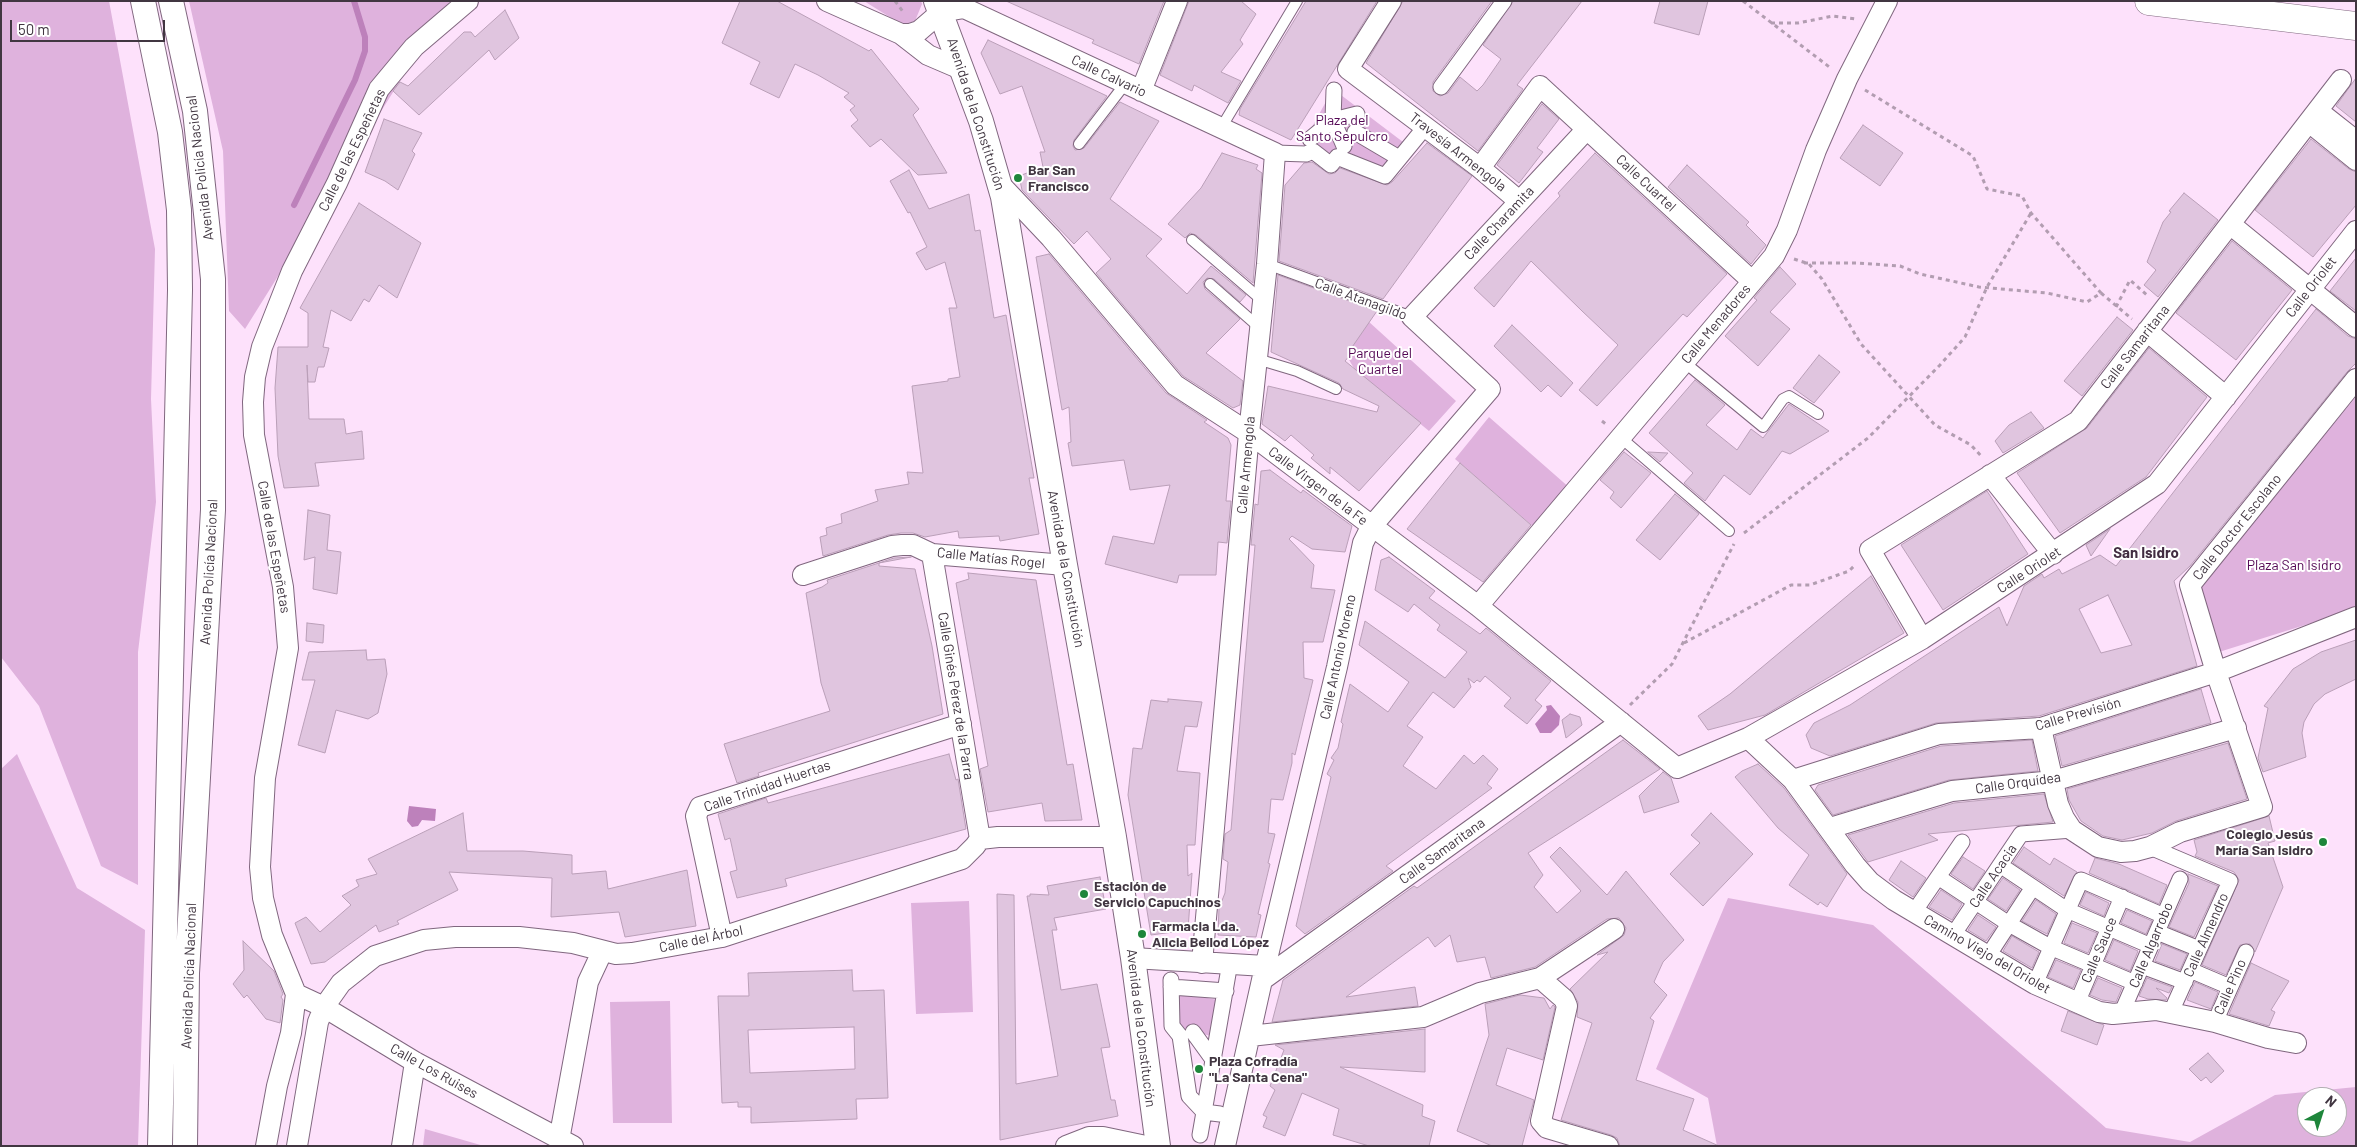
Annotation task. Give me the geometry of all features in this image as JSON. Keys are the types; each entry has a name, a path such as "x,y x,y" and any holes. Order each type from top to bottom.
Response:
{"highway":[{"path":"2149,1 2356,26"}],"street":[{"name":"Avenida Policía Nacional","path":"143,1 170,132 179,210 180,281 160,1146"},
{"name":"Avenida Policía Nacional","path":"171,1 196,111 213,279 213,510 187,973 185,1146"},
{"name":"Calle de las Espeñetas","path":"266,1146 276,1086 291,1033 296,994 272,935 263,898 260,867 260,826 265,778 288,648 283,587 254,435 252,402 255,377 262,347 292,271 337,184 380,89 414,47 468,1"},
{"path":"827,1 901,34 928,55 963,70"},
{"path":"1133,87 1177,1"},
{"name":"Travesía Armengola","path":"1391,1 1348,68 1426,126 1520,201"},
{"path":"1441,87 1504,1"},
{"name":"Calle Menadores","path":"1478,606 1774,256 1787,230 1816,150 1847,79 1887,1"},
{"path":"901,34 919,31 939,7"},
{"name":"Calle Calvario","path":"939,7 964,8 1275,153"},
{"name":"Avenida de la Constitución","path":"939,7 963,70 1003,197 1065,566 1114,837 1133,958 1158,1146"},
{"name":"Calle Samaritana","path":"1870,550 2078,421 2341,80"},
{"name":"Calle Cuartel","path":"1480,168 1540,86 1752,281"},
{"path":"1334,90 1333,120 1344,146 1313,136 1333,120 1359,115 1357,133 1348,149"},
{"path":"2314,116 2356,140"},
{"path":"2314,116 2356,160"},
{"path":"1333,120 1377,146 1403,152"},
{"path":"1275,153 1306,154 1313,151 1331,165 1337,158 1385,176 1426,126"},
{"name":"Calle Charamita","path":"1412,317 1587,129"},
{"name":"Calle Armengola","path":"1202,963 1248,433 1267,264 1275,153"},
{"name":"Calle Virgen de la Fe","path":"999,183 1052,238 1175,385 1248,433 1478,606 1618,720"},
{"path":"2234,218 2314,284 2356,327"},
{"name":"Calle Oriolet","path":"1618,720 1677,768 1748,738 1922,639 2053,554 2157,484 2356,230"},
{"path":"2314,284 2356,309"},
{"name":"Calle Atanagildo","path":"1412,317 1490,389"},
{"path":"2147,331 2226,396"},
{"name":"Calle Doctor Escolano","path":"2150,846 2180,832 2262,807 2216,672 2190,585 2356,379"},
{"name":"Calle Antonio Moreno","path":"1227,1145 1264,973 1337,667 1357,564 1363,543 1371,527 1490,389"},
{"path":"1990,475 2053,554"},
{"name":"Calle Matías Rogel","path":"803,575 892,546 913,545 932,554 1065,566"},
{"path":"1870,550 1922,639"},
{"name":"Calle Ginés Pérez de la Parra","path":"932,554 980,839"},
{"name":"Calle Previsión","path":"1793,780 1938,734 2041,728 2216,672 2356,617"},
{"name":"Calle Samaritana","path":"1264,973 1618,720"},
{"name":"Calle Trinidad Huertas","path":"722,937 696,816 700,807 960,724"},
{"path":"2041,728 2058,804 2072,830 2098,847 2110,851 2128,851 2150,846"},
{"name":"Calle Orquídea","path":"1830,828 1952,791 2053,781 2236,728"},
{"name":"Camino Viejo del Oriolet","path":"1748,738 1793,780 1830,828 1855,865 1870,882 1914,912 2035,984 2099,1012 2150,1010 2171,1012 2268,1038 2296,1043"},
{"name":"Calle Acacia","path":"1953,935 2021,834 2072,830"},
{"path":"980,839 998,837 1114,837"},
{"name":"Calle del Árbol","path":"324,1007 350,974 375,956 424,940 518,937 573,943 602,952 632,953 722,937 962,859 976,846 980,839"},
{"path":"1914,912 1962,842"},
{"name":"Calle Almendro","path":"2150,846 2230,881 2171,1012"},
{"path":"2000,865 2067,910 2151,946"},
{"path":"1938,877 2009,924 2050,948 2135,983"},
{"name":"Calle Algarrobo","path":"2122,1012 2180,879"},
{"path":"2035,984 2081,880 2164,916"},
{"path":"1988,956 2033,887"},
{"name":"Calle Sauce","path":"2077,1003 2122,897"},
{"path":"1250,1036 1423,1017 1480,994 1540,978 1614,929"},
{"path":"2157,932 2199,949"},
{"path":"566,1143 588,982 602,952"},
{"name":"Calle Pino","path":"2214,1022 2246,952"},
{"path":"1133,958 1202,963 1264,973"},
{"path":"2142,966 2230,987"},
{"path":"1200,1135 1214,1060 1218,1018 1226,991 1228,974"},
{"path":"1540,978 1564,999 1567,1006 1541,1121 1547,1128 1608,1146"},
{"path":"1220,1114 1204,1112 1181,1090 1180,1036 1172,1026 1170,1010 1171,983 1198,993 1226,991"},
{"name":"Calle Los Ruises","path":"296,994 324,1007 416,1062 566,1143"},
{"path":"297,1146 318,1022 324,1007"},
{"path":"1192,1032 1214,1060"},
{"path":"402,1146 416,1062"},
{"path":"1066,1146 1089,1137 1103,1137 1146,1146"}],"lane":[{"path":"1220,128 1297,1"},
{"path":"1079,144 1133,87"},
{"path":"1192,240 1263,301"},
{"name":"Calle Atanagildo","path":"1267,264 1412,317"},
{"path":"1210,284 1260,328"},
{"path":"1257,359 1296,371 1336,390"},
{"path":"1684,362 1763,427 1782,399 1790,396 1818,414"},
{"path":"1620,437 1729,531"}],"path":[{"path":"1743,1 1818,60 1973,156 1987,189 2022,196 2031,213 2101,292 2116,307 2147,331"},
{"path":"1770,23 1787,24 1845,16 1874,26"},
{"path":"1618,720 1672,664 1737,538 1868,438 1965,337 1987,287 2031,213"},
{"path":"1774,256 1809,264 1822,278 1861,344 1935,425 1971,445 1984,459 1990,475"},
{"path":"1804,263 1857,263 1900,266 1920,274 1987,287 2047,294 2087,302 2101,292"},
{"path":"2116,307 2130,280 2164,310"},
{"path":"1683,643 1791,585 1810,585 1849,571 1870,550"}],"green space":[{"path":"1,1 109,1 155,249 151,399 156,502 138,652 138,885 101,866 39,706 1,657"},
{"path":"189,1 450,1 245,329 229,311 223,151"},
{"path":"864,1 921,1 922,4 915,21 905,24 896,21"},
{"name":"Plaza del Santo Sepulcro","path":"1333,89 1403,142 1385,171 1331,157 1307,136"},
{"name":"Parque del Cuartel","path":"1368,321 1456,401 1429,431 1355,370 1348,358 1351,354 1346,353"},
{"name":"Plaza San Isidro","path":"2356,397 2356,609 2219,652 2199,585"},
{"path":"1489,417 1571,489 1536,529 1455,459"},
{"path":"17,754 77,888 145,930 138,1146 1,1146 1,769"},
{"path":"1728,898 1873,925 2106,1128 2190,1142 2275,1095 2297,1093 2297,1137 2347,1137 2347,1088 2356,1087 2356,1146 1717,1146 1708,1098 1656,1069"},
{"path":"969,901 973,1012 916,1014 911,903"},
{"path":"1180,993 1218,1000 1211,1036 1172,1026"},
{"path":"670,1001 672,1123 613,1123 610,1002"},
{"path":"425,1129 484,1146 423,1146"}],"shaded area":[{"path":"1551,705 1560,716 1559,725 1551,733 1540,733 1535,724 1547,710 1546,706"},
{"path":"409,806 436,809 435,821 422,820 418,826 412,827 407,821"}],"building":[{"path":"740,1 777,1 869,51 871,49 919,109 913,115 947,173 918,175 881,139 870,147 851,126 858,120 850,110 855,106 844,97 849,93 795,64 779,98 750,84 760,62 722,43"},
{"path":"1006,1 1164,1 1139,64 1092,43 1094,40"},
{"path":"1189,1 1241,1 1256,14 1240,40 1243,44 1221,72 1241,81 1228,103 1194,85 1192,91 1160,75"},
{"path":"1306,1 1377,1 1291,140 1239,115 1240,109"},
{"path":"1403,1 1492,1 1433,82 1433,91 1440,96 1448,93 1460,77 1477,91 1483,85 1501,59 1483,45 1513,1 1582,1 1517,85 1523,89 1478,151 1366,63"},
{"path":"1660,1 1708,1 1699,35 1654,23"},
{"path":"505,10 519,38 495,60 489,50 419,115 393,91 400,82 408,86 464,32 471,32 475,37"},
{"path":"988,40 1107,96 1074,140 1073,146 1075,150 1084,148 1120,102 1159,121 1110,199 1162,239 1146,256 1187,294 1211,266 1246,295 1240,302 1214,279 1207,278 1203,282 1205,289 1240,319 1206,353 1243,381 1240,405 1233,408 1183,376 1096,273 1111,259 1087,231 1074,244 1022,190 1019,176 1043,167 1040,152 1045,152 1022,86 1000,94 981,53"},
{"path":"2356,78 2356,122 2336,106"},
{"path":"1542,104 1559,119 1537,148 1543,152 1519,183 1497,165"},
{"path":"384,119 422,133 412,151 415,154 398,190 385,181 365,172"},
{"path":"1863,125 1903,153 1880,186 1840,158"},
{"path":"2311,139 2349,169 2356,172 2356,205 2313,257 2255,210"},
{"path":"1427,143 1472,176 1383,299 1279,261 1285,185 1304,163 1312,162 1329,174 1335,173 1340,168 1387,185 1392,182"},
{"path":"1222,153 1258,165 1256,169 1262,173 1253,283 1196,235 1190,233 1185,238 1168,224 1201,188"},
{"path":"1595,153 1727,274 1687,317 1683,314 1597,406 1579,390 1618,345 1531,261 1494,307 1474,288 1560,196 1558,193"},
{"path":"1687,165 1749,222 1746,225 1766,245 1751,264 1668,187"},
{"path":"909,170 929,209 969,194 975,231 980,230 994,318 1006,315 1034,478 1029,478 1039,534 1000,541 999,536 959,538 958,531 925,537 913,533 901,533 888,535 823,556 820,537 827,535 826,528 842,523 841,514 878,501 875,490 909,484 907,472 923,473 912,386 948,381 948,379 960,377 949,308 957,308 945,262 926,270 916,253 927,247 910,212 908,213 890,181"},
{"path":"2184,193 2218,220 2158,297 2144,285 2156,270 2147,262 2163,222 2171,212 2169,211"},
{"path":"359,203 421,243 397,298 379,285 369,302 364,299 351,321 331,310 323,347 329,348 324,367 318,367 315,382 308,382 307,365 309,419 344,419 346,434 362,431 364,459 315,463 319,486 284,488 278,456 275,388 278,347 308,347 308,313 300,308"},
{"path":"2232,241 2292,290 2236,360 2176,313"},
{"path":"1049,254 1166,393 1207,420 1204,422 1228,438 1231,445 1226,501 1231,501 1227,543 1218,542 1216,575 1179,575 1177,583 1105,564 1113,536 1154,544 1170,485 1130,490 1124,460 1072,466 1068,443 1071,442 1069,407 1062,410 1036,257"},
{"path":"2356,258 2356,311 2330,291"},
{"path":"1780,267 1796,284 1770,312 1790,329 1758,366 1725,336 1757,300 1754,298"},
{"path":"1278,275 1377,311 1348,353 1351,354 1345,361 1421,423 1359,491 1330,467 1330,474 1311,458 1314,455 1291,435 1285,441 1262,424 1268,386 1377,412 1379,406 1343,389 1339,383 1271,352"},
{"path":"2316,309 2348,336 2356,339 2356,363 2190,566 2174,581 2197,666 2039,716 1936,723 1830,756 1811,748 1806,735 1814,723 1850,705 1999,607 2007,626 2024,586 2042,574 2044,578 2059,569 2062,574 2100,555 2116,566","holes":["2108,595 2132,645 2101,653 2079,609"]},
{"path":"2117,317 2133,330 2082,396 2064,381"},
{"path":"1512,325 1573,383 1561,397 1548,385 1541,392 1494,346"},
{"path":"2149,348 2207,397 2146,477 2060,533 2017,473 2087,428"},
{"path":"1819,355 1840,372 1814,403 1793,388"},
{"path":"1695,380 1725,405 1706,425 1737,450 1751,429 1763,438 1789,404 1829,431 1790,454 1782,451 1750,495 1724,475 1705,501 1684,483 1693,473 1649,433"},
{"path":"2031,412 2044,428 2003,453 1995,441 2009,425"},
{"path":"1624,452 1651,473 1621,508 1610,498 1614,492 1600,480"},
{"path":"1648,452 1668,453 1660,462"},
{"path":"1460,463 1531,525 1483,582 1407,529"},
{"path":"1270,470 1301,493 1303,490 1352,526 1345,552 1312,549 1292,536 1289,539 1314,565 1311,588 1335,590 1323,642 1303,642 1304,678 1313,680 1295,755 1292,753 1292,763 1283,800 1271,799 1268,833 1275,834 1258,914 1261,915 1256,937 1218,935 1219,908 1225,893 1228,862 1223,859 1225,834 1231,830 1255,545 1251,545 1255,504 1258,505 1261,471"},
{"path":"1987,491 2028,554 1943,610 1901,545"},
{"path":"1675,494 1699,514 1660,560 1636,540"},
{"path":"308,510 330,515 327,550 341,552 337,594 313,589 315,557 304,560"},
{"path":"2110,529 2091,556 2086,545"},
{"path":"911,557 879,563 879,566 915,569 932,646 943,714 758,773 759,776 737,783 724,744 830,711 821,683 806,593 822,587 828,583 827,580 894,558"},
{"path":"1389,557 1435,591 1429,598 1480,634 1486,628 1551,681 1535,700 1542,706 1527,724 1504,706 1511,698 1485,676 1480,682 1477,680 1474,683 1468,678 1471,687 1454,708 1433,692 1407,726 1423,737 1403,766 1436,789 1464,755 1474,764 1483,755 1498,769 1487,784 1492,788 1386,866 1393,871 1305,934 1296,926 1331,777 1327,774 1334,760 1331,758 1338,748 1343,724 1341,722 1350,684 1388,712 1409,682 1359,645 1365,621 1445,678 1467,652 1437,630 1440,625 1414,604 1408,612 1375,590 1381,560"},
{"path":"968,573 1036,580 1067,765 1073,764 1082,820 1045,821 1042,803 988,812 980,769 988,766 956,583 969,579"},
{"path":"1871,576 1904,633 1765,715 1708,730 1698,716 1730,694"},
{"path":"307,623 324,625 323,643 306,641"},
{"path":"2356,640 2356,679 2325,694 2314,704 2304,722 2302,733 2306,757 2263,772 2258,758 2268,708 2264,706 2293,669 2321,652"},
{"path":"366,650 367,660 385,659 387,674 378,713 368,719 336,710 325,753 298,745 315,680 302,680 309,652"},
{"path":"2201,689 2211,723 2062,766 2055,736"},
{"path":"1168,699 1202,702 1197,727 1185,726 1177,771 1200,773 1195,845 1187,845 1188,876 1192,873 1188,930 1151,935 1128,795 1133,748 1142,749 1151,700 1168,702"},
{"path":"1570,714 1580,717 1582,725 1566,738 1562,720"},
{"path":"1623,740 1660,769 1528,853 1543,875 1534,887 1557,913 1581,891 1550,857 1560,847 1607,895 1626,871 1684,940 1663,962 1654,982 1667,995 1650,1018 1654,1021 1636,1080 1694,1099 1683,1130 1719,1146 1620,1146 1617,1138 1611,1135 1561,1120 1592,1023 1577,1017 1578,1002 1570,989 1608,952 1597,955 1624,935 1626,928 1619,918 1607,919 1535,967 1491,978 1485,957 1457,962 1450,935 1435,947 1428,937 1346,997 1415,987 1418,1006 1272,1022 1283,980 1414,886 1417,888"},
{"path":"2032,740 2038,771 1949,780 1833,815 1815,790 1818,785 1941,746"},
{"path":"2228,743 2247,799 2176,821 2152,833 2122,840 2103,836 2081,821 2069,800 2067,789"},
{"path":"949,754 956,780 958,779 966,829 785,879 787,886 737,898 730,872 737,870 730,838 725,840 718,814 766,798 768,803"},
{"path":"1758,764 1784,788 1847,874 1827,907 1820,902 1818,905 1789,885 1809,855 1778,828 1735,777 1742,771"},
{"path":"1663,772 1671,778 1679,802 1644,813 1639,796"},
{"path":"2044,794 2053,822 1928,834 1938,840 1868,862 1848,835 1954,803"},
{"path":"463,813 467,851 523,851 572,855 572,874 606,871 608,889 687,870 696,926 625,937 619,912 551,917 552,878 449,872 458,890 397,921 399,924 379,932 376,925 325,962 311,964 295,923 306,917 320,932 351,905 342,896 359,886 356,880 377,874 368,859"},
{"path":"1711,813 1753,854 1703,906 1670,874 1700,843 1691,835"},
{"path":"2269,816 2275,841 2268,843 2283,887 2255,952 2250,944 2240,945 2226,975 2202,965 2239,880 2234,872 2195,856 2197,852 2194,840"},
{"path":"2024,847 2050,865 2054,858 2077,872 2064,896 2013,863"},
{"path":"1963,857 1985,871 1973,889 1951,874"},
{"path":"2095,858 2119,864 2167,885 2159,904 2089,873"},
{"path":"1901,861 1926,878 1913,897 1889,880"},
{"path":"2188,874 2218,886 2194,937 2169,927 2189,883"},
{"path":"1100,877 1106,909 1054,918 1057,930 1052,930 1061,990 1097,984 1110,1047 1101,1048 1111,1100 1115,1100 1118,1116 1000,1140 997,894 1014,895 1016,1084 1058,1076 1027,896 1030,896 1030,894 1049,895 1047,886"},
{"path":"2003,878 2020,890 2006,911 1988,899"},
{"path":"1941,890 1962,904 1952,920 1929,907"},
{"path":"2086,892 2109,903 2104,916 2080,905"},
{"path":"2036,900 2056,914 2047,934 2022,921"},
{"path":"2127,910 2152,921 2146,934 2121,923"},
{"path":"1978,915 1996,927 1986,941 1968,930"},
{"path":"2072,923 2097,933 2088,953 2064,943"},
{"path":"2012,936 2039,952 2032,968 2003,951"},
{"path":"2114,940 2138,951 2130,971 2105,960"},
{"path":"243,941 274,971 283,994 281,997 283,1000 280,1023 266,1019 247,995 244,998 233,984 244,970"},
{"path":"2162,944 2187,954 2180,970 2155,961"},
{"path":"2056,960 2081,970 2073,988 2048,977"},
{"path":"2251,963 2289,981 2271,1010 2275,1012 2269,1026 2229,1014"},
{"path":"852,970 853,991 884,990 888,1098 856,1099 857,1119 751,1123 751,1107 738,1107 738,1102 722,1103 718,996 749,996 748,973","holes":["854,1027 855,1069 750,1073 748,1030"]},
{"path":"2098,978 2122,988 2116,1002 2102,1000 2090,995"},
{"path":"2147,978 2172,987 2169,993 2156,988 2167,998 2166,1000 2148,999 2139,996"},
{"path":"2195,982 2218,992 2211,1009 2187,1000"},
{"path":"1520,995 1544,998 1550,1009 1553,1005 1555,1007 1543,1060 1507,1048 1496,1085 1534,1100 1522,1146 1492,1146 1457,1131 1489,1035 1485,1004"},
{"path":"2068,1011 2104,1025 2097,1045 2061,1031"},
{"path":"1425,1029 1425,1072 1340,1067 1423,1105 1422,1116 1435,1121 1429,1146 1369,1146 1333,1135 1339,1109 1302,1093 1285,1136 1263,1127 1267,1117 1263,1115 1275,1090 1270,1086 1284,1050 1275,1045"},
{"path":"2208,1053 2224,1071 2211,1083 2206,1077 2201,1081 2189,1069"}],"waterway":[{"path":"294,205 355,80 365,51 365,37 354,1"}],"place":[{"name":"Bar San Francisco","path":"1018,178"},
{"name":"Colegio Jesús María San Isidro","path":"2323,842"},
{"name":"Estación de Servicio Capuchinos","path":"1084,894"},
{"name":"Farmacia Lda. Alicia Bellod López","path":"1142,934"},
{"name":"Plaza Cofradía \"La Santa Cena\"","path":"1199,1069"}],"district":[{"name":"San Isidro","path":"2146,553"}]}
